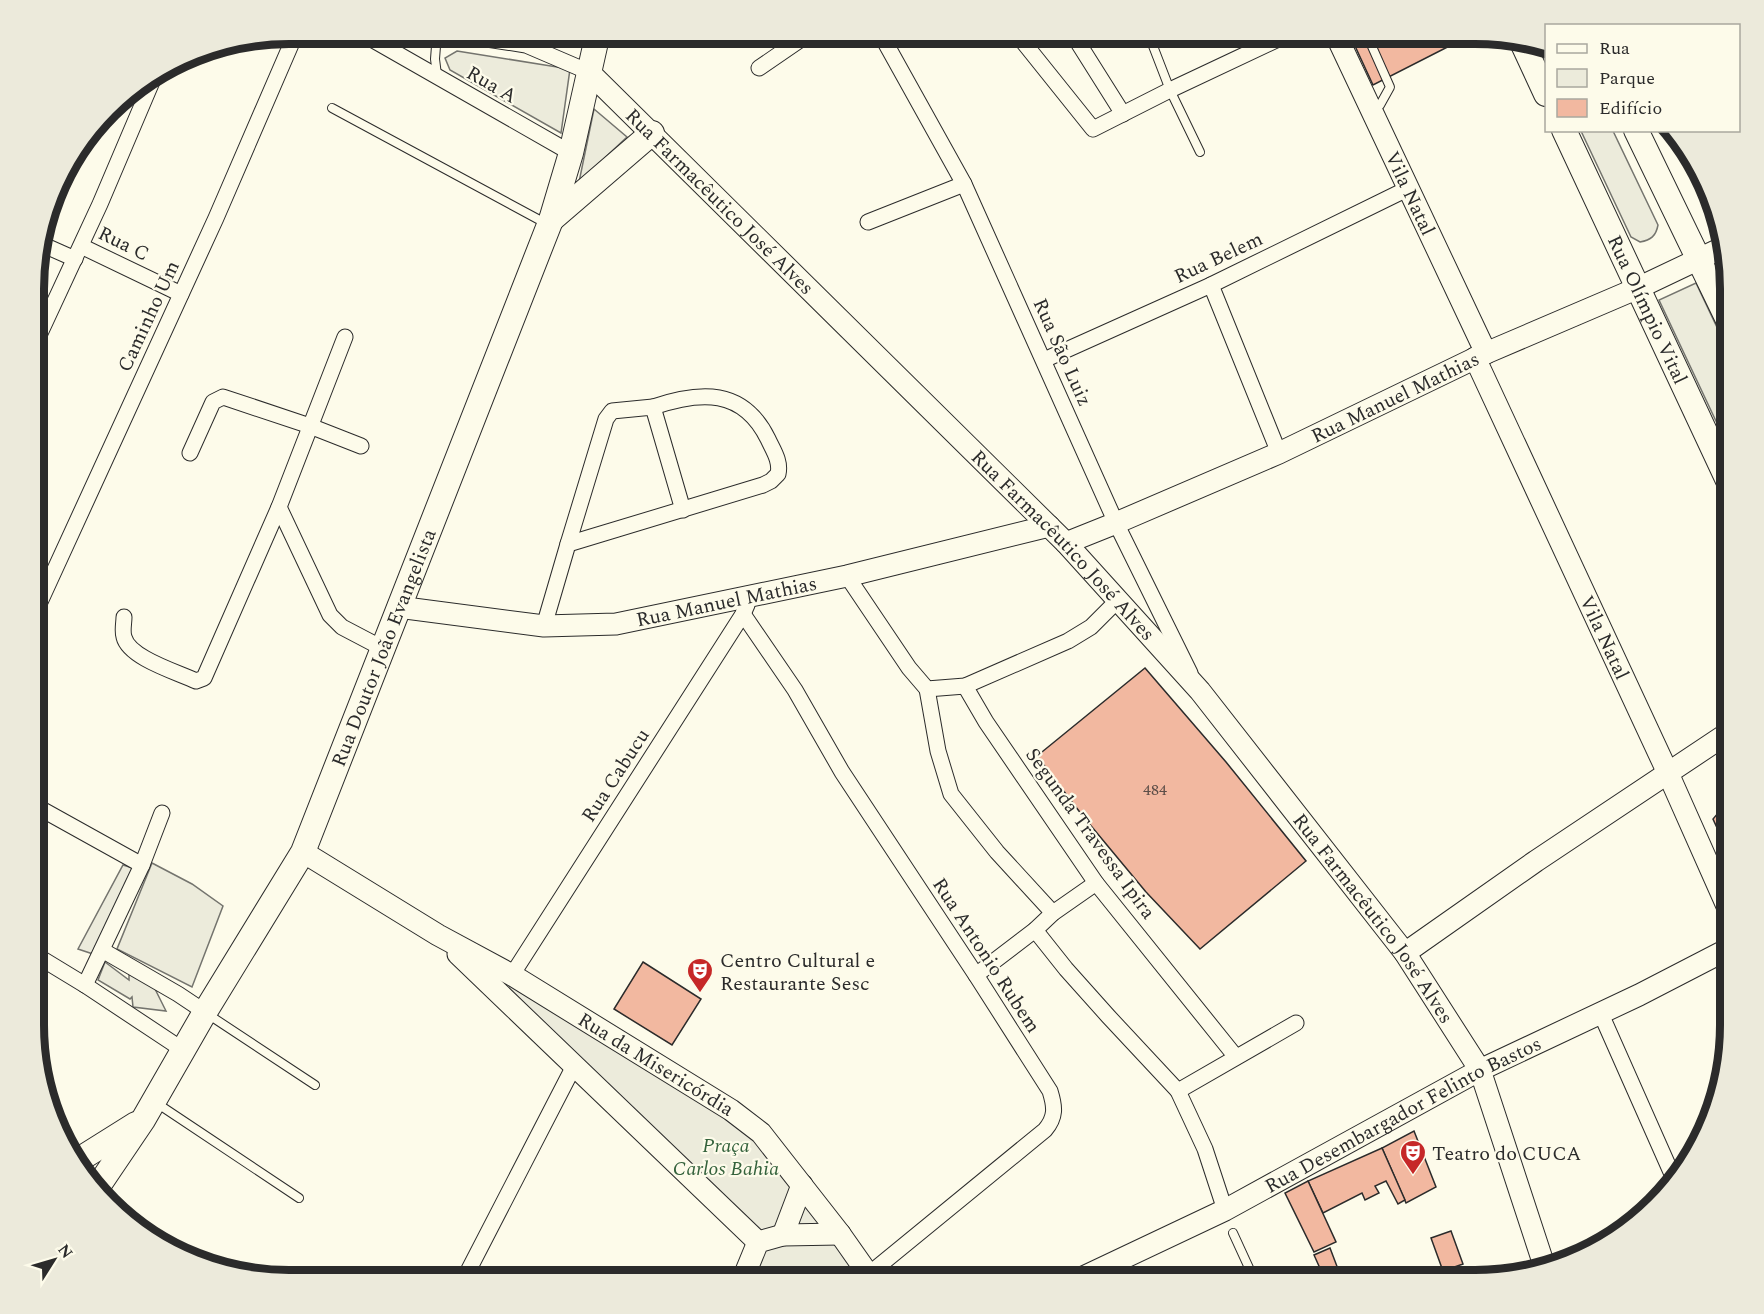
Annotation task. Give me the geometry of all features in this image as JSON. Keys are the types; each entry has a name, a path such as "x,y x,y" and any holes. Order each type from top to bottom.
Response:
{"main road":[{"name":"Rua Doutor João Evangelista","path":"101,1183 149,1110 205,1012 303,852 550,222 571,153 595,44"},
{"path":"1525,48 1545,92"},
{"name":"Rua Olímpio Vital","path":"1565,132 1720,464"},
{"path":"1637,132 1720,304"},
{"path":"550,222 652,133"},
{"path":"82,1157 149,1110"}],"street":[{"name":"Caminho Um","path":"44,593 216,218 291,44"},
{"name":"Rua A","path":"380,44 571,153"},
{"name":"Rua A","path":"520,44 589,72"},
{"path":"759,68 794,44"},
{"name":"Rua São Luiz","path":"886,44 964,184 1116,523 1200,691"},
{"path":"1025,44 1092,128 1100,127 1170,90 1268,44"},
{"path":"1079,44 1123,114"},
{"name":"Vila Natal","path":"1340,44 1720,890"},
{"name":"Rua Farmacêutico José Alves","path":"589,72 1066,543 1200,691 1405,954 1480,1070 1543,1261"},
{"path":"44,325 78,253 149,87"},
{"path":"868,222 964,184"},
{"name":"Rua Belem","path":"1044,360 1210,285 1407,189"},
{"name":"Rua C","path":"47,245 78,253 180,294"},
{"name":"Rua Manuel Mathias","path":"1066,543 1279,453 1480,356 1638,288 1717,250"},
{"path":"1210,285 1279,453"},
{"path":"124,617 123,635 133,650 146,659 196,681 202,679 279,507 345,337"},
{"path":"190,453 213,402 223,397 361,446"},
{"path":"544,626 568,544 607,417 612,411 653,406 690,397 721,397 735,402 758,421 780,466 776,477 763,485 568,544"},
{"path":"653,406 683,510"},
{"path":"279,507 330,615 342,627 382,648"},
{"name":"Rua Manuel Mathias","path":"398,608 544,626 616,624 747,605 847,576 1049,526"},
{"path":"847,576 909,668 927,689 938,751 951,794 997,852 1053,913"},
{"path":"927,689 965,686 1068,641 1091,627 1118,600"},
{"name":"Rua Cabucu","path":"512,975 747,605"},
{"name":"Rua Antonio Rubem","path":"747,605 842,772 976,975 1050,1091 1055,1105 1052,1121 1045,1130 879,1270"},
{"name":"Segunda Travessa Ipira","path":"965,686 986,722 1096,883 1236,1057"},
{"path":"1405,954 1667,771 1720,738"},
{"path":"44,811 142,866"},
{"path":"85,985 142,866 162,813"},
{"name":"Rua da Misericórdia","path":"303,852 438,934 512,975 731,1110 761,1133 866,1270"},
{"path":"976,975 1035,930 1053,913 1096,883"},
{"path":"1035,930 1065,969 1178,1091 1205,1149 1225,1210"},
{"name":"Rua da Misericórdia","path":"438,934 758,1242"},
{"path":"102,950 205,1012"},
{"name":"Rua Desembargador Felinto Bastos","path":"1098,1270 1225,1210 1480,1070 1601,1014 1720,954"},
{"path":"44,960 183,1050"},
{"path":"1601,1014 1671,1173"},
{"path":"1178,1091 1296,1023"},
{"path":"470,1270 574,1066"},
{"path":"783,1234 802,1185"},
{"path":"747,1270 758,1242 783,1234 840,1234"}],"lane":[{"path":"436,44 437,76"},
{"path":"1152,44 1170,90 1200,152"},
{"path":"1371,44 1390,87 1380,105 1371,111"},
{"path":"332,108 550,222"},
{"path":"205,1012 315,1085"},
{"path":"149,1110 299,1198"},
{"path":"1233,1233 1250,1270"}],"green space":[{"path":"457,51 570,69 561,133 450,70 445,58"},
{"path":"594,109 627,137 579,182"},
{"path":"1581,132 1613,132 1658,225 1650,239 1640,242 1631,237"},
{"path":"1696,283 1720,334 1720,430 1659,300"},
{"path":"152,863 192,884 223,906 192,987 117,949"},
{"path":"123,865 136,869 96,955 78,949"},
{"name":"Praça Carlos Bahia","path":"438,935 731,1110 838,1239 859,1270 751,1270 763,1242"},
{"path":"105,962 129,980 129,975 134,973 154,987 166,1011 133,1007 132,997 130,999 98,980"}],"building":[{"path":"1354,44 1453,44 1373,85"},
{"path":"1145,668 1226,762 1306,861 1200,949 1146,892 1037,756"},
{"path":"1720,811 1720,834 1713,819"},
{"path":"643,962 701,999 672,1045 614,1009"},
{"name":"Teatro do CUCA","path":"1414,1131 1436,1187 1406,1203 1382,1148"},
{"path":"1382,1148 1405,1200 1398,1204 1386,1181 1375,1186 1379,1193 1365,1200 1362,1193 1323,1213 1308,1181"},
{"path":"1308,1181 1336,1242 1314,1252 1285,1193"},
{"path":"1451,1231 1463,1264 1443,1270 1431,1238"},
{"path":"1330,1248 1338,1269 1321,1270 1314,1255"}],"place":[{"name":"Centro Cultural e Restaurante Sesc","path":"700,994"},
{"name":"Teatro do CUCA","path":"1413,1176"}]}
